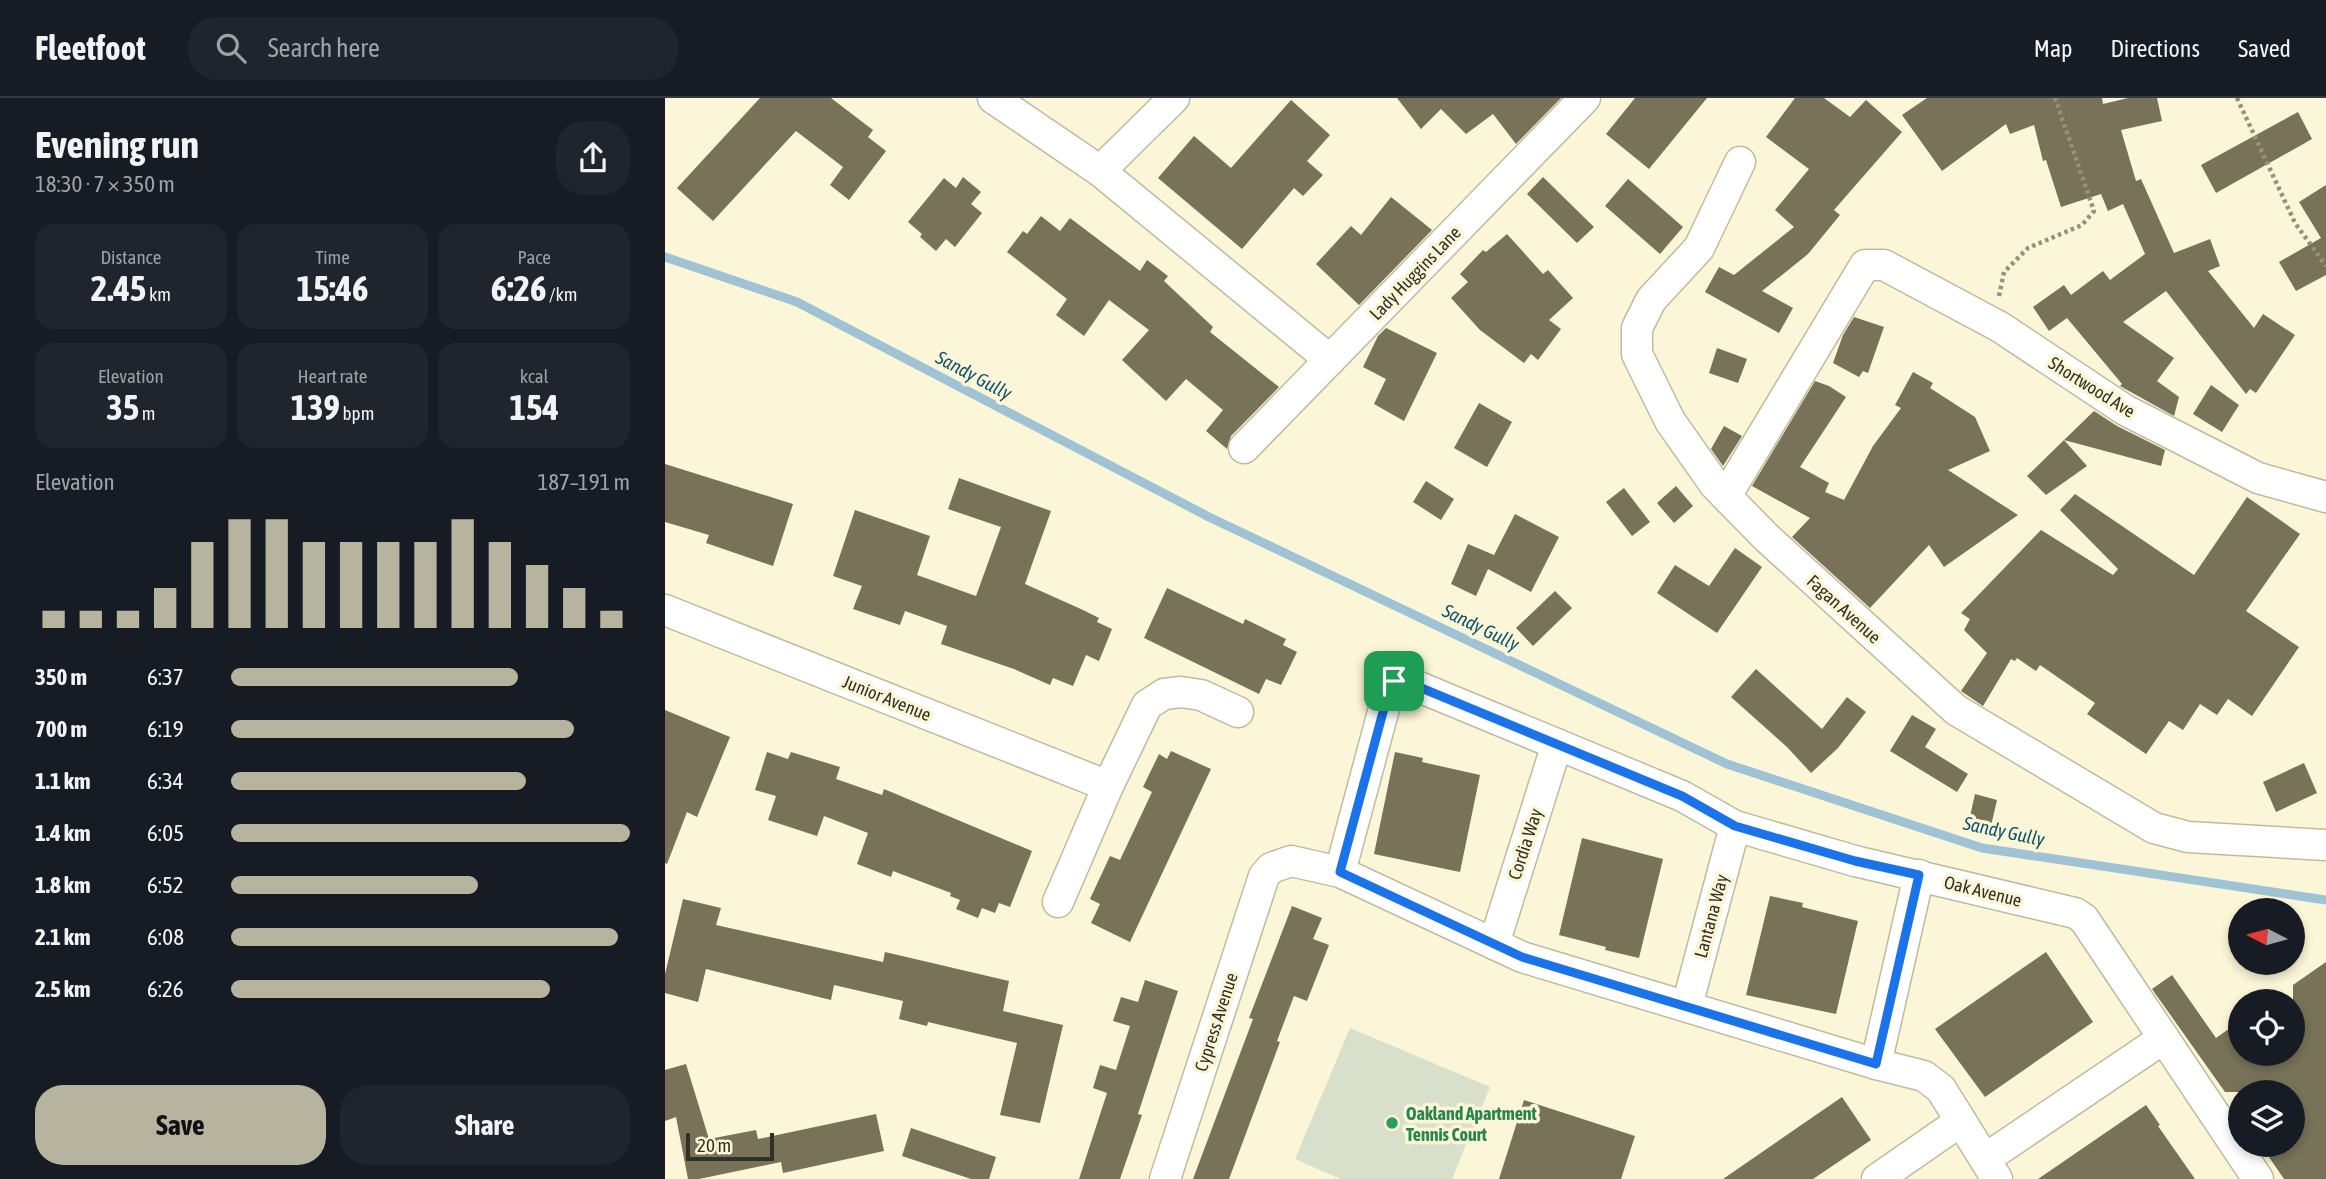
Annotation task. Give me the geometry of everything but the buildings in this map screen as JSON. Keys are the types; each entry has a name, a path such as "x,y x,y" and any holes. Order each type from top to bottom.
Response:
{"street":[{"path":"993,98 1100,171 1331,360"},
{"path":"1100,171 1174,98"},
{"name":"Lady Huggins Lane","path":"1244,448 1585,98"},
{"name":"Fagan Avenue","path":"1740,162 1699,248 1651,300 1637,328 1637,354 1670,421 1715,485 1767,538 1956,710 2154,828 2188,837 2326,845"},
{"name":"Shortwood Ave","path":"1726,496 1865,265 1884,265 2000,327 2125,410 2258,478 2326,497"},
{"name":"Junior Avenue","path":"665,610 1108,786"},
{"name":"Oak Avenue","path":"1340,872 1390,686 1394,681 1402,680 1682,796 1735,826 1855,861 2075,914 2084,919 2258,1179"},
{"path":"1058,902 1108,786 1147,705 1164,694 1181,692 1201,695 1238,712"},
{"name":"Cordia Way","path":"1494,944 1556,744"},
{"name":"Lantana Way","path":"1687,1006 1735,826"},
{"name":"Cypress Avenue","path":"1165,1179 1264,876 1271,868 1291,861 1340,872"},
{"path":"1340,872 1522,957 1876,1064 1924,1076 1941,1089 1991,1169 2164,1038"},
{"path":"1876,1064 1919,875"},
{"path":"1877,1179 1961,1121"}],"path":[{"path":"2000,327 1996,308 2004,272 2028,248 2082,225 2094,211 2056,98"},
{"path":"2237,98 2295,223 2326,265"}],"green space":[{"name":"Oakland Apartment Tennis Court","path":"1350,1028 1490,1087 1452,1179 1341,1179 1295,1159"}],"waterway":[{"name":"Sandy Gully","path":"665,257 797,302 1209,517 1727,764 1982,848 2326,900"}],"place":[{"name":"Oakland Apartment Tennis Court","path":"1392,1123"}],"route":[{"path":"1402,680 1682,796 1735,826 1855,861 1919,875 1876,1064 1522,957 1340,872 1390,686 1394,681 1402,680"}]}
